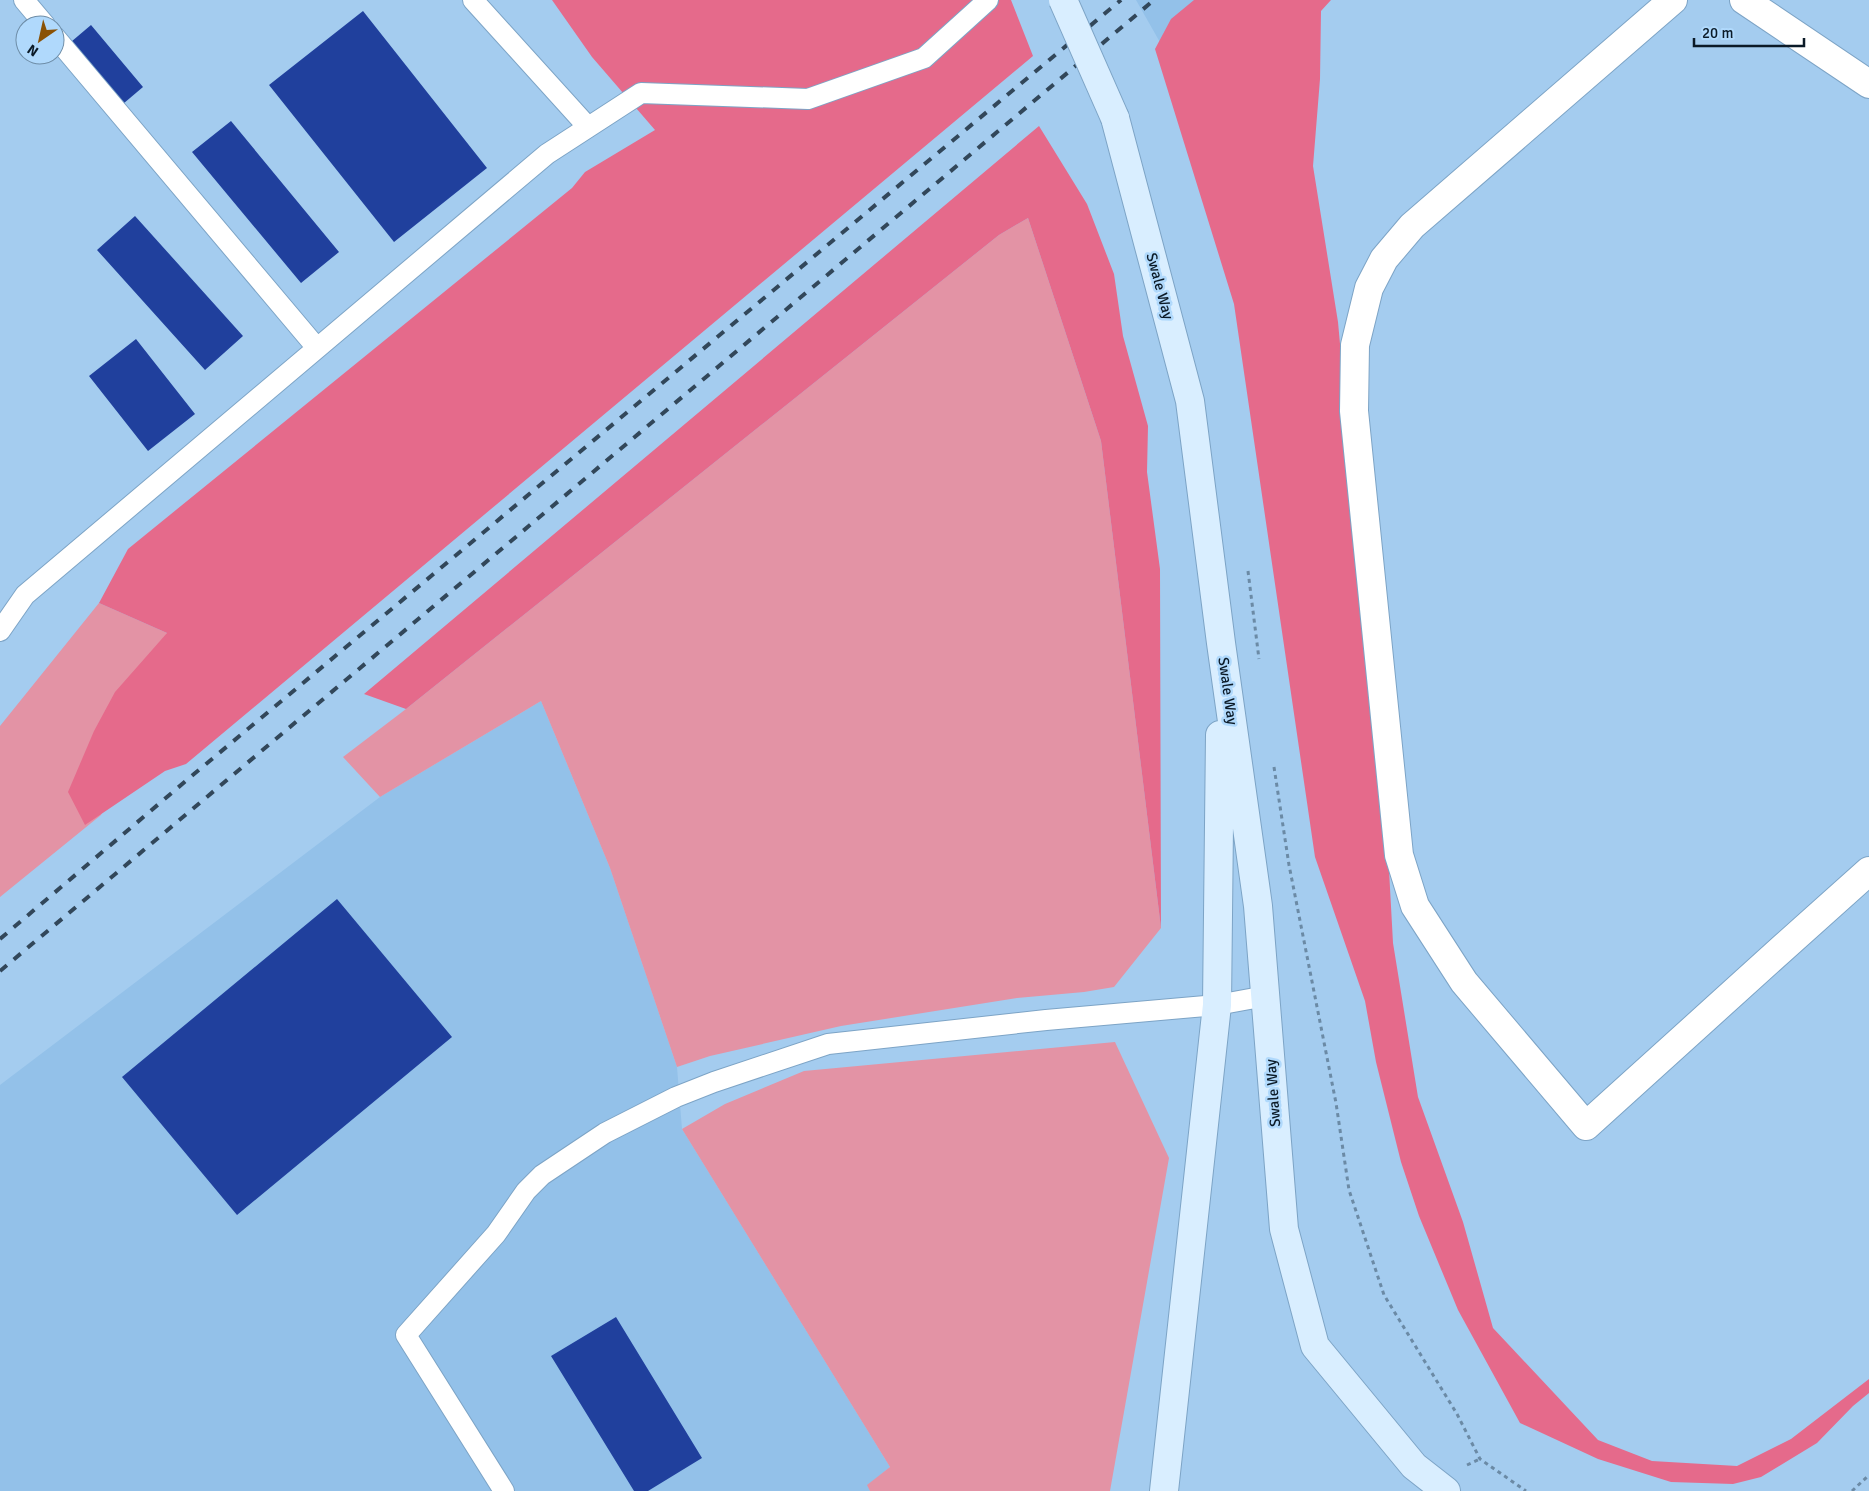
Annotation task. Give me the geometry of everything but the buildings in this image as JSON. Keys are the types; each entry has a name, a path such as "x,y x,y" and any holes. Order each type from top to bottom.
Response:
{"main road":[{"name":"Swale Way","path":"1064,0 1115,118 1190,401 1221,643 1258,906 1284,1229 1315,1346 1414,1466 1446,1491"},
{"name":"Swale Way","path":"1164,1491 1217,1005 1221,643"}],"street":[{"path":"1673,0 1412,226 1384,259 1369,288 1355,345 1354,411 1399,855 1414,906 1464,982 1586,1126 1869,871"},
{"path":"1744,0 1869,84"}],"lane":[{"path":"24,0 37,15"},
{"path":"473,0 588,128"},
{"path":"0,631 25,595 547,154 641,93 808,99 924,58 988,0"},
{"path":"65,49 317,348"},
{"path":"504,1491 406,1335 496,1234 526,1191 542,1175 606,1133 676,1097 828,1044 1046,1020 1217,1005 1266,996"}],"path":[{"path":"1247,569 1260,662"},
{"path":"1273,758 1289,865 1336,1103 1349,1190 1384,1296 1457,1414 1480,1459 1526,1491"},
{"path":"1852,1491 1869,1475"}],"shaded area":[{"path":"552,0 1011,0 1033,56 186,764 165,771 85,825 68,792 94,731 115,692 167,633 99,603 128,549 572,188 585,172 655,130 592,57"},
{"path":"1136,0 1271,0 1178,74"},
{"path":"1194,0 1331,0 1321,11 1320,79 1313,166 1338,322 1353,486 1384,778 1393,943 1418,1097 1463,1222 1493,1328 1598,1440 1652,1461 1737,1466 1791,1439 1869,1379 1869,1393 1853,1406 1817,1443 1761,1477 1733,1484 1671,1482 1598,1459 1520,1423 1458,1310 1419,1216 1401,1162 1376,1062 1365,1001 1315,857 1234,304 1155,49 1171,19"},
{"path":"1039,126 1087,204 1114,274 1123,336 1148,426 1147,472 1160,569 1161,928 1101,441 1028,218 999,235 406,709 364,694"},
{"path":"1028,218 1101,441 1161,928 1114,987 1084,992 1017,998 841,1026 710,1056 677,1067 610,868 541,701 380,797 343,757 406,709 999,235"},
{"path":"99,603 167,633 101,815 0,897 0,726"},
{"path":"541,701 610,868 677,1067 682,1129 890,1467 868,1485 870,1491 0,1491 0,1085 380,797"},
{"path":"1115,1042 1169,1158 1110,1491 870,1491 867,1485 890,1467 682,1129 725,1104 804,1071"}],"railway":[{"path":"0,939 194,774 1121,0"},
{"path":"0,971 1154,0"}]}
